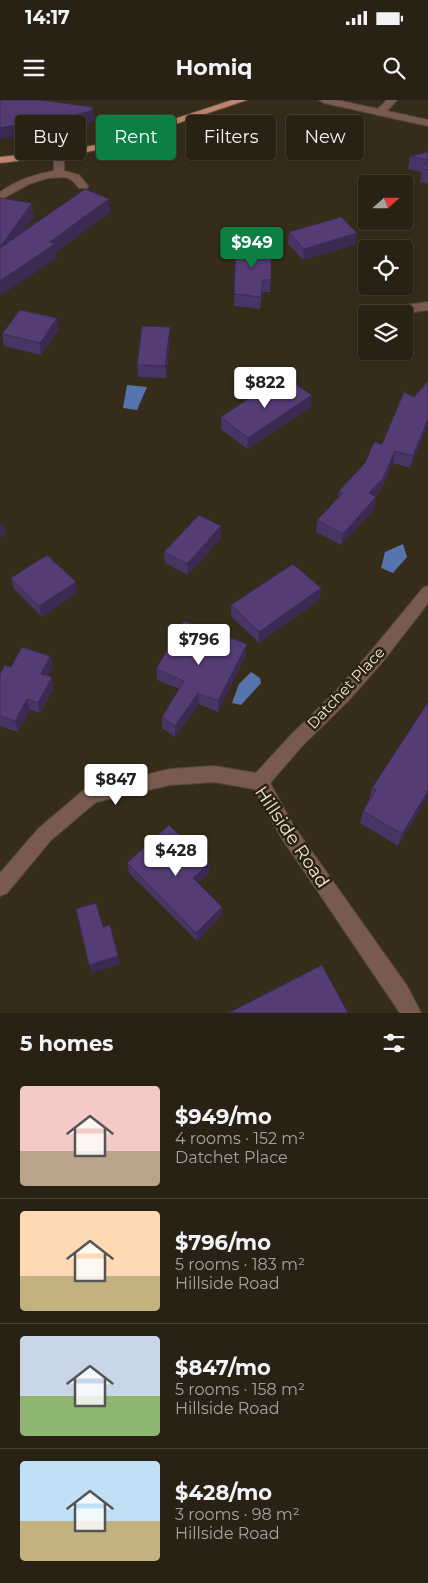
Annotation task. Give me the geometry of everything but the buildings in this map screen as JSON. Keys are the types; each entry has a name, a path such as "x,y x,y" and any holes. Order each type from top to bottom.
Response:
{"main road":[{"path":"86,149 127,138 242,100"},
{"path":"0,160 15,158"}],"street":[{"path":"324,100 428,123"},
{"path":"380,113 392,100"},
{"path":"58,174 59,160"},
{"path":"0,197 10,189 46,175 58,174 75,177 83,186"},
{"path":"413,308 428,306"},
{"name":"Datchet Place","path":"260,782 297,740 342,696 428,592"},
{"name":"Hillside Road","path":"0,887 45,834 91,795 170,777 214,774 260,782 287,831 412,1013"}],"water":[{"path":"127,385 147,387 137,410 123,408"},
{"path":"403,544 407,557 393,573 381,568 385,552"},
{"path":"251,672 260,678 261,683 241,705 232,703 239,684"}]}
